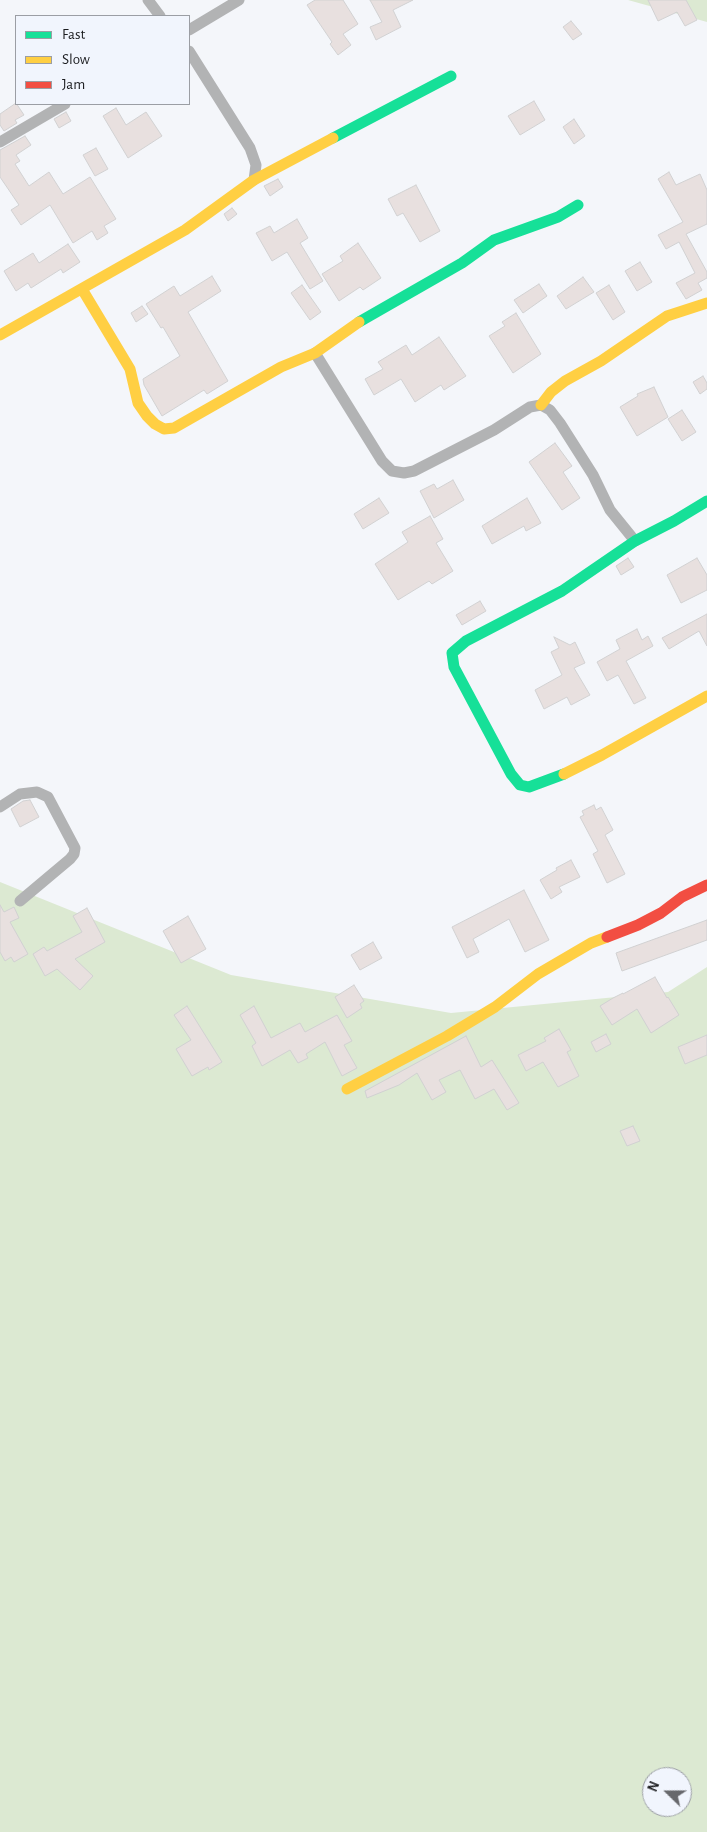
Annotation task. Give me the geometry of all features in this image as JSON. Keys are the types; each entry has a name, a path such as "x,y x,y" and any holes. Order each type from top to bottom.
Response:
{"street":[{"path":"148,0 159,15"},
{"path":"190,29 239,0"},
{"path":"190,53 250,148 256,165 254,180"},
{"path":"0,335 185,230 254,180 451,76"},
{"path":"0,142 63,105"},
{"path":"82,288 130,369 138,403 146,416 164,429 174,428 281,367 315,353 367,316 462,263 494,240 558,217 578,205"},
{"path":"541,405 551,392 565,381 668,316 707,303"},
{"path":"315,353 382,461 392,471 404,473 414,471 494,430 530,406 541,405 550,410 560,422 593,475 610,510 635,541"},
{"path":"707,501 674,522 635,541 562,591 466,641 452,654 454,667 511,774 520,785 529,787 554,779 602,755 707,696"},
{"path":"0,807 20,794 37,792 48,797 75,848 74,854 70,859 20,901"},
{"path":"347,1089 447,1036 495,1007 538,974 591,943 638,925 661,913 682,897 707,885"}],"green space":[{"path":"628,0 707,0 707,22"},
{"path":"0,882 231,975 451,1013 668,992 707,967 707,1832 0,1832"}],"building":[{"path":"315,0 343,0 358,24 343,34 351,45 338,55 330,44 332,42 307,5"},
{"path":"370,0 413,0 393,10 401,27 376,40 370,27 382,22"},
{"path":"648,0 686,0 697,20 685,26 677,12 658,21"},
{"path":"571,21 582,34 573,40 563,27"},
{"path":"534,101 545,120 520,135 508,116"},
{"path":"15,104 24,115 15,120 17,123 4,131 0,125 0,114"},
{"path":"116,108 126,125 146,112 162,136 128,158 103,116"},
{"path":"66,112 71,121 59,128 54,119"},
{"path":"574,119 585,136 574,144 563,127"},
{"path":"25,136 31,145 16,155 20,161 15,164 29,186 49,172 63,194 90,177 116,219 104,226 108,233 97,240 92,231 73,243 50,205 21,225 11,210 19,205 0,177 0,150"},
{"path":"96,148 108,169 95,176 83,155"},
{"path":"669,172 676,185 700,174 707,190 707,224 686,234 707,272 707,278 698,283 702,290 686,299 676,283 695,273 679,242 666,249 658,235 683,222 658,179"},
{"path":"278,179 283,187 270,196 264,186"},
{"path":"416,185 440,231 420,242 403,213 397,216 388,199"},
{"path":"232,208 237,214 228,221 224,214"},
{"path":"297,219 308,238 300,243 323,281 310,289 287,252 272,261 256,233 270,226 274,233"},
{"path":"358,243 381,278 363,290 360,287 339,301 322,274 343,261 340,256"},
{"path":"68,244 80,262 63,273 61,269 31,288 28,283 16,291 4,271 33,253 39,263"},
{"path":"640,262 652,282 637,291 625,271"},
{"path":"212,276 221,291 188,312 228,381 207,394 204,390 162,416 144,385 143,379 180,356 163,327 161,328 146,304 174,286 180,296"},
{"path":"583,277 594,292 566,309 557,296"},
{"path":"539,284 547,296 523,313 514,300"},
{"path":"302,285 321,312 310,320 291,293"},
{"path":"609,285 625,312 613,320 596,293"},
{"path":"142,306 148,314 136,322 131,313"},
{"path":"516,313 541,354 513,373 489,336 505,326 502,322"},
{"path":"439,337 466,376 444,390 441,385 415,402 401,379 374,395 365,379 383,369 378,362 406,345 412,355"},
{"path":"703,376 707,383 707,389 700,394 693,382"},
{"path":"654,387 668,417 637,436 620,407 638,396 637,394"},
{"path":"682,410 696,432 682,441 668,419"},
{"path":"555,443 572,466 563,472 580,498 562,510 529,462"},
{"path":"453,480 464,500 434,518 420,491 434,484 437,489"},
{"path":"379,498 389,513 363,529 354,514"},
{"path":"527,498 541,523 526,531 524,526 492,544 482,526"},
{"path":"430,516 443,539 436,543 453,571 432,584 429,581 398,600 375,564 408,542 402,532"},
{"path":"628,558 634,567 621,575 616,566"},
{"path":"697,558 707,575 707,590 681,603 667,575"},
{"path":"480,601 486,611 462,625 456,615"},
{"path":"707,614 707,646 699,631 669,649 662,638"},
{"path":"637,629 642,640 648,636 653,646 626,661 646,698 634,704 618,675 607,681 597,662 620,649 616,640"},
{"path":"554,637 570,645 575,642 585,663 574,668 590,695 571,705 567,697 544,709 535,690 562,675 551,652 559,648"},
{"path":"30,800 39,817 20,827 11,809 23,801"},
{"path":"594,805 596,810 601,807 613,830 605,835 625,874 607,883 593,854 598,851 580,817 584,815 582,811"},
{"path":"571,860 580,877 559,887 562,892 551,899 540,880"},
{"path":"524,890 549,940 525,952 509,919 473,939 479,952 467,958 452,927"},
{"path":"0,905 4,912 14,907 19,918 10,922 28,954 14,962 11,957 5,961 0,952"},
{"path":"87,908 105,942 75,959 93,976 80,990 57,969 45,976 33,954 44,947 47,951 82,932 73,916"},
{"path":"188,916 206,949 181,963 163,931"},
{"path":"707,920 707,940 622,971 616,953"},
{"path":"373,942 382,958 360,970 351,955"},
{"path":"655,977 679,1015 651,1033 637,1009 612,1025 600,1006"},
{"path":"354,985 364,1001 360,1004 362,1008 347,1018 335,997"},
{"path":"187,1006 222,1062 209,1070 208,1067 192,1076 176,1049 191,1040 174,1015"},
{"path":"254,1006 271,1038 300,1023 305,1032 337,1015 352,1041 344,1045 357,1068 342,1076 325,1042 306,1054 308,1058 298,1063 290,1050 262,1066 252,1046 256,1043 240,1015"},
{"path":"559,1029 571,1050 567,1052 579,1076 558,1087 543,1062 526,1071 518,1055 546,1041 544,1038"},
{"path":"606,1034 611,1044 596,1052 591,1042"},
{"path":"707,1035 707,1055 685,1064 678,1047"},
{"path":"466,1036 481,1067 492,1060 519,1103 507,1110 494,1089 475,1099 460,1070 439,1080 446,1092 432,1100 417,1073 399,1085 367,1098 365,1091"},
{"path":"633,1126 640,1141 627,1146 620,1131"}],"traffic: fast":[{"path":"333,138 451,76"},
{"path":"359,322 462,263 494,240 558,217 578,205"},
{"path":"564,774 529,787 520,785 511,774 454,667 452,653 466,641 562,591 635,541 707,501"}],"traffic: slow":[{"path":"0,335 185,230 254,180 333,138"},
{"path":"82,289 130,369 138,403 147,416 164,429 174,428 281,367 315,353 359,322"},
{"path":"541,405 551,392 565,381 601,361 667,316 707,303"},
{"path":"564,774 602,755 707,696"},
{"path":"347,1089 447,1036 495,1007 538,974 591,943 607,937"}],"traffic: jam":[{"path":"607,937 638,925 661,913 682,897 707,885"}]}
